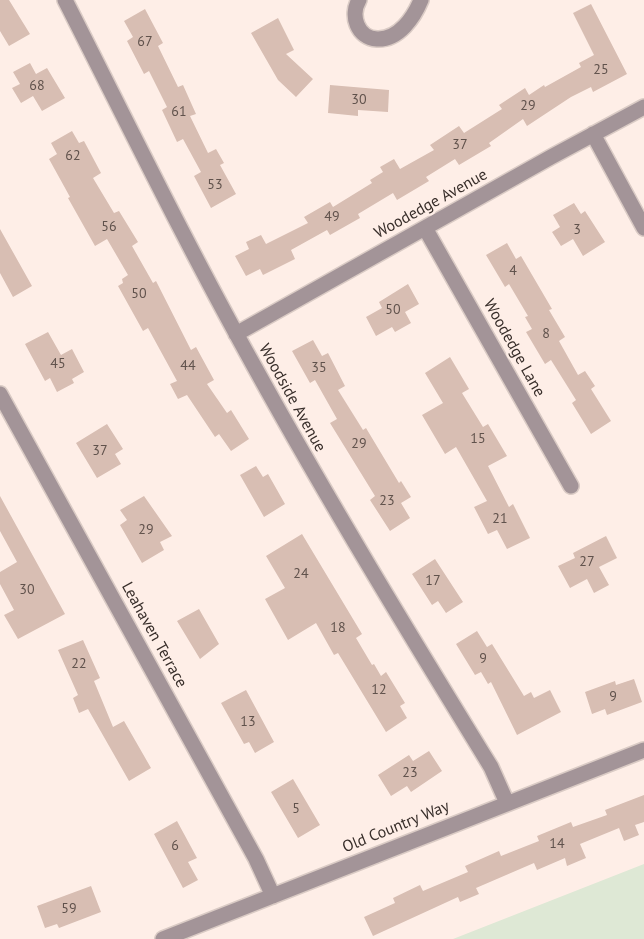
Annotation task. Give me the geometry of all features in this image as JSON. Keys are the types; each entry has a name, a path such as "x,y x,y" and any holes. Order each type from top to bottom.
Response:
{"street":[{"name":"Woodside Avenue","path":"65,0 236,334 339,517 491,768 507,803"},
{"path":"359,0 355,10 356,23 365,34 377,39 391,35 404,26 416,12 421,0"},
{"name":"Woodedge Avenue","path":"236,334 644,107"},
{"path":"593,134 644,228"},
{"name":"Woodedge Lane","path":"425,228 571,486"},
{"name":"Leahaven Terrace","path":"0,394 256,859 273,896"},
{"name":"Old Country Way","path":"163,939 644,750"}],"green space":[{"path":"644,864 644,939 453,939"}],"building":[{"path":"0,0 9,0 30,34 9,46 0,31"},
{"path":"591,4 627,74 593,92 591,87 571,97 527,126 523,119 489,143 491,146 459,165 455,159 426,177 429,181 397,200 393,193 358,214 360,218 330,235 327,230 291,250 295,259 263,275 260,269 246,276 235,256 249,249 246,242 261,235 266,244 308,223 304,217 330,202 333,207 372,183 370,180 383,172 380,167 394,159 400,169 434,150 430,145 459,126 464,133 502,109 499,105 525,88 529,95 581,67 579,63 594,55 573,13"},
{"path":"145,9 163,43 158,46 178,87 183,85 196,114 190,116 208,153 216,149 224,163 220,165 236,194 211,208 194,176 201,172 183,139 177,142 162,110 167,107 149,71 144,74 127,41 133,37 124,21"},
{"path":"278,18 294,50 286,54 313,79 296,97 278,80 251,33"},
{"path":"30,63 36,74 47,68 65,98 42,111 33,96 21,103 12,88 20,84 13,72"},
{"path":"330,85 389,90 388,112 358,110 358,116 328,113"},
{"path":"72,131 79,143 84,141 101,173 93,178 114,213 119,211 138,242 132,246 153,283 156,281 191,350 196,347 214,380 207,384 227,413 231,410 249,439 231,451 219,434 215,437 187,395 178,399 170,384 177,381 148,328 143,331 118,286 128,275 107,239 95,246 68,198 70,197 49,159 57,154 51,143"},
{"path":"574,203 581,214 585,211 605,242 583,256 573,239 561,246 552,232 560,227 553,215"},
{"path":"0,229 32,286 13,297 0,273"},
{"path":"507,243 516,259 521,256 552,309 549,310 565,337 559,341 578,375 585,371 595,386 591,389 611,421 591,434 572,403 576,400 551,360 545,364 526,332 532,329 525,317 528,316 509,284 505,287 486,255"},
{"path":"408,284 419,304 405,312 411,323 395,332 392,327 376,336 366,317 382,308 379,302"},
{"path":"48,332 61,355 72,349 84,372 72,379 74,383 57,392 50,378 45,381 25,344"},
{"path":"313,340 322,356 328,353 345,386 338,390 363,430 366,428 399,483 401,481 411,497 401,503 410,518 390,531 370,500 375,496 330,423 337,419 315,380 310,383 292,351"},
{"path":"450,357 469,389 462,393 483,427 488,424 507,456 488,466 509,507 513,504 530,538 507,549 497,530 488,534 474,507 487,501 456,447 445,454 422,415 443,403 425,373"},
{"path":"107,424 123,449 115,454 121,464 97,478 76,443"},
{"path":"256,466 263,477 268,474 285,504 264,517 240,475"},
{"path":"0,496 65,614 18,639 4,615 14,610 0,584 0,572 17,562 0,531"},
{"path":"144,496 172,536 160,542 164,550 142,563 120,525 127,520 120,510"},
{"path":"302,534 362,634 356,638 372,665 374,664 381,676 386,672 405,703 400,706 407,718 386,732 338,653 334,655 316,623 288,640 265,599 285,588 266,556"},
{"path":"606,536 617,558 599,567 609,585 594,593 587,579 570,588 558,566 575,558 573,553"},
{"path":"435,559 463,602 446,613 438,601 432,605 412,574"},
{"path":"199,609 219,644 200,659 177,621"},
{"path":"477,631 487,647 492,644 524,696 531,692 534,698 550,690 561,712 517,735 491,682 488,684 481,672 475,675 456,644"},
{"path":"83,640 100,678 94,681 113,727 124,721 151,768 129,781 88,709 79,713 73,698 78,695 58,650"},
{"path":"634,679 642,702 607,715 605,709 592,714 585,692 615,681 616,685"},
{"path":"246,690 274,742 255,753 249,742 244,744 221,703"},
{"path":"429,751 442,771 411,792 407,786 391,796 378,775 409,755 413,761"},
{"path":"293,779 320,825 298,838 271,792"},
{"path":"644,795 644,822 635,825 639,835 624,841 619,828 580,844 586,858 567,866 565,858 537,870 534,863 476,888 479,894 460,902 458,897 373,936 364,917 395,903 393,898 420,885 423,891 468,872 465,866 499,851 501,856 539,841 537,836 571,822 573,827 607,815 605,810"},
{"path":"177,821 197,858 188,862 198,880 183,888 154,834"},
{"path":"91,886 101,912 59,928 57,924 45,928 37,906"}]}
